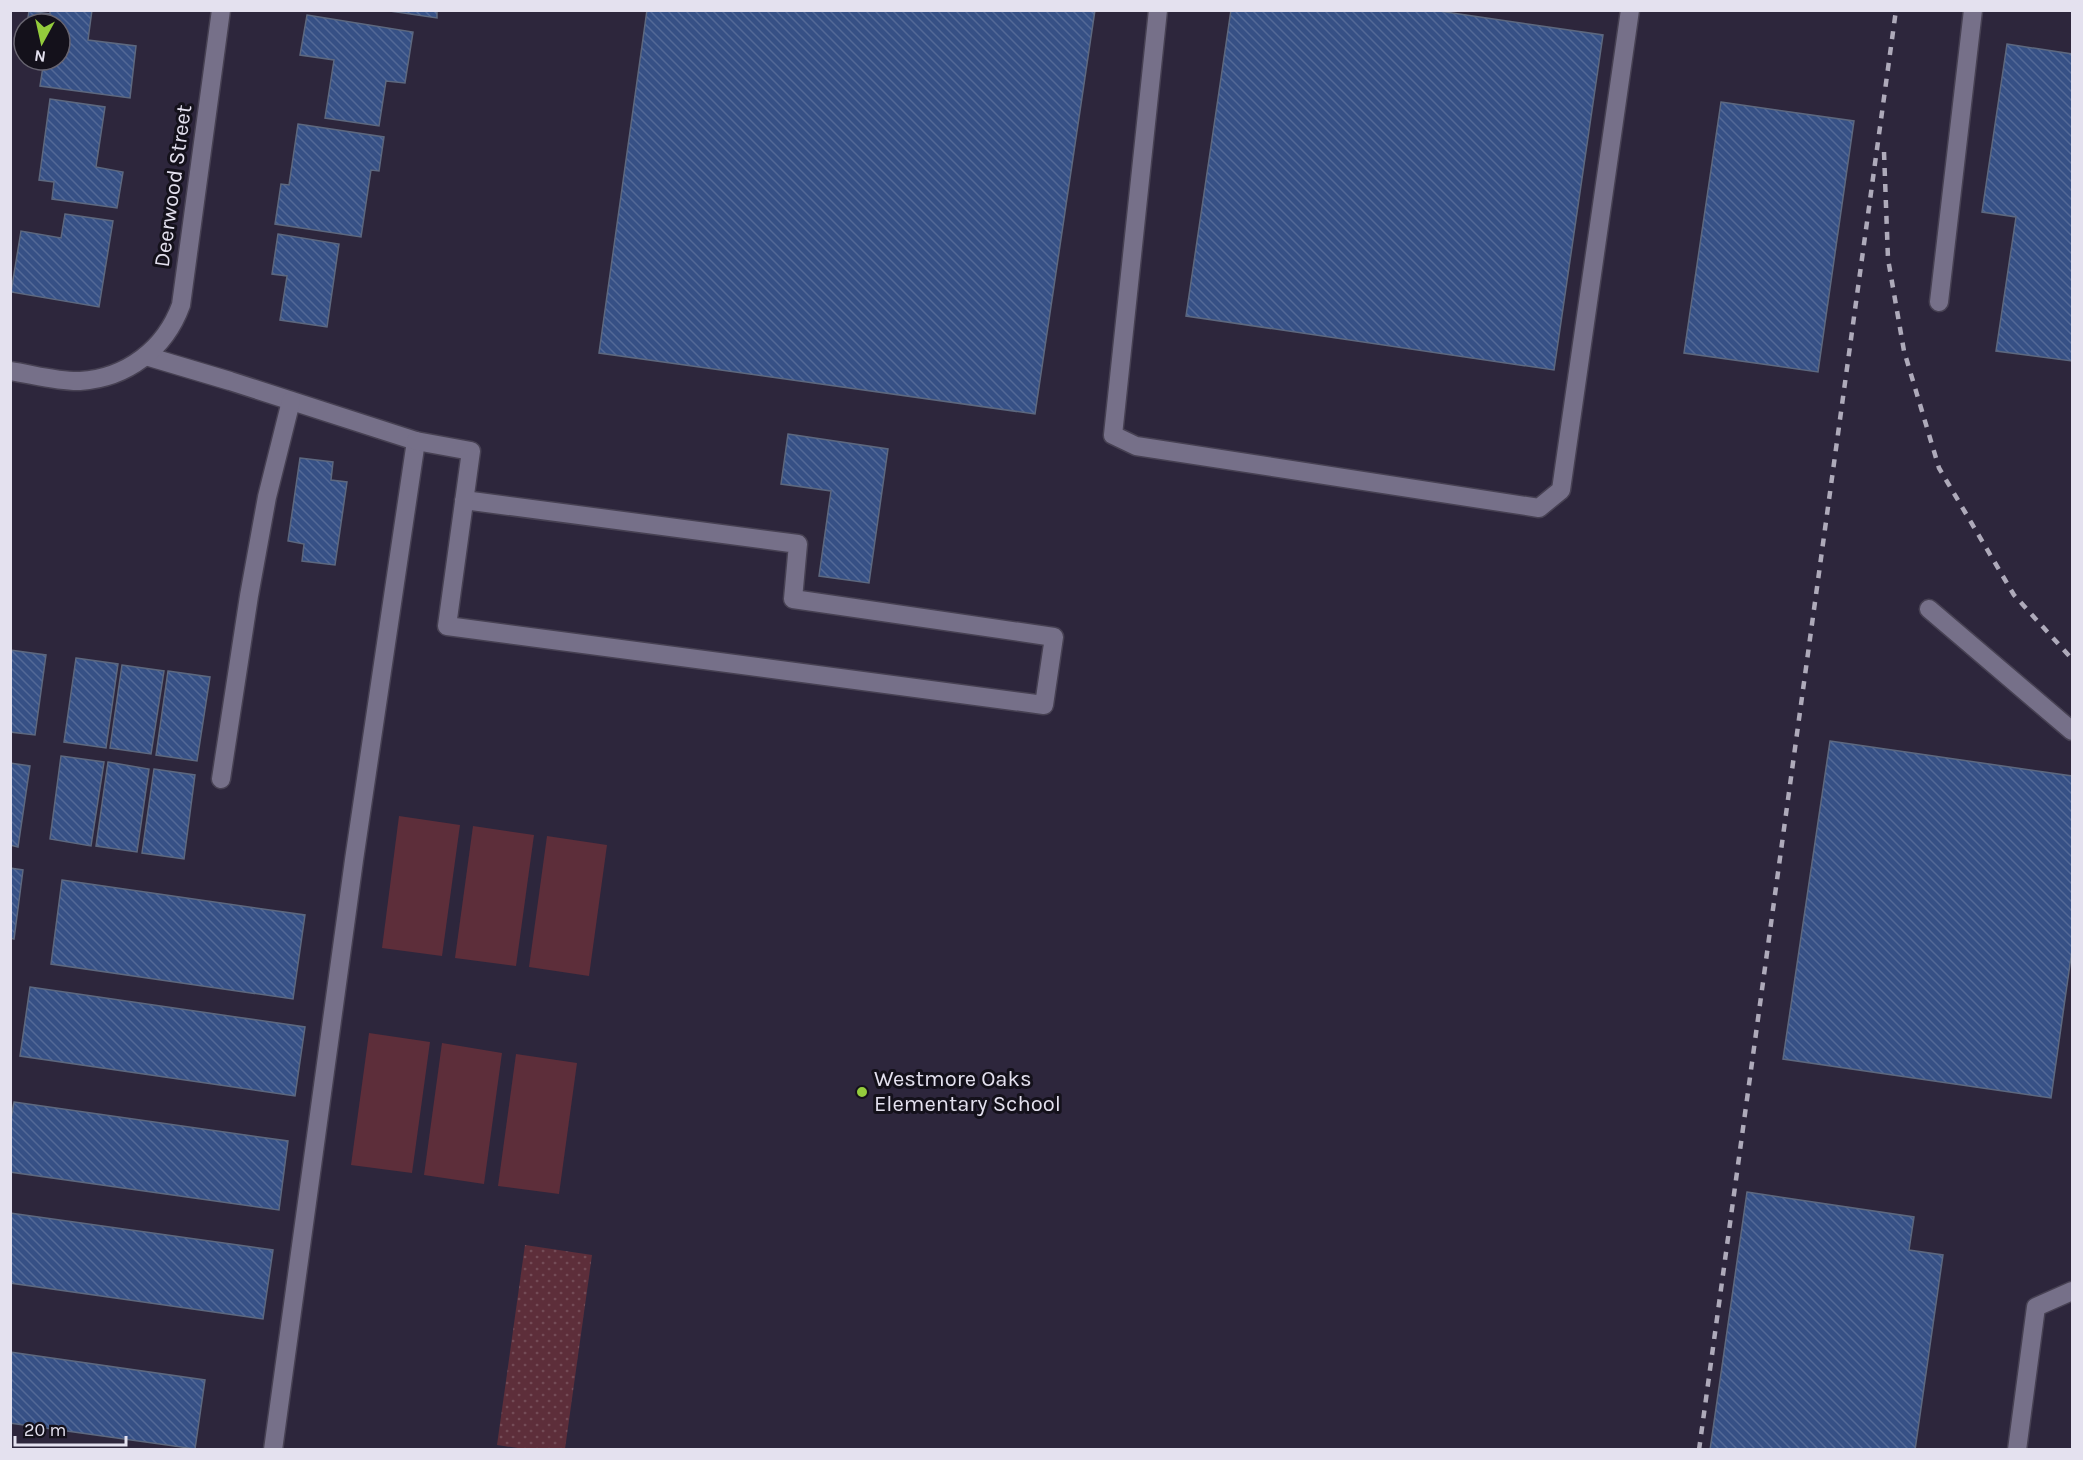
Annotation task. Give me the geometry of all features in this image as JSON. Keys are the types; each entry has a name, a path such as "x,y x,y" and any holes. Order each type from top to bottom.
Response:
{"street":[{"name":"Deerwood Street","path":"10,371 77,381 101,378 122,371 146,356 160,344 174,324 181,305 221,10"},
{"path":"1158,10 1113,435 1136,446 1539,508 1561,490 1625,11"},
{"path":"1939,302 1973,10"},
{"path":"146,356 416,441 471,451 464,500 447,626 1044,705 1054,636 793,599 798,544 464,500"},
{"path":"221,779 267,497 291,401"},
{"path":"273,1449 356,848 416,441"},
{"path":"1929,609 2073,731"},
{"path":"2017,1449 2036,1307 2073,1291"}],"shaded area":[{"path":"399,816 460,825 442,956 382,948"},
{"path":"473,826 534,835 516,966 455,958"},
{"path":"547,836 607,845 589,976 529,967"},
{"path":"369,1033 430,1042 412,1173 351,1165"},
{"path":"442,1043 502,1053 484,1184 424,1175"},
{"path":"516,1054 577,1063 559,1194 498,1186"},
{"path":"525,1245 592,1255 565,1449 531,1450 497,1445"}],"building":[{"path":"50,10 92,10 88,40 136,46 130,98 40,86 42,72 72,72 72,12 50,12"},
{"path":"383,10 437,10 437,18"},
{"path":"647,10 1095,10 1035,414 599,353"},
{"path":"1231,10 1432,10 1603,35 1554,370 1186,316"},
{"path":"307,15 413,32 405,83 386,81 379,126 325,118 334,60 300,55"},
{"path":"2007,44 2072,54 2072,361 1996,351 2016,217 1982,212"},
{"path":"50,99 105,107 96,167 123,172 117,208 52,199 54,182 39,180"},
{"path":"1721,102 1854,121 1818,372 1684,353"},
{"path":"298,124 384,137 379,171 371,170 361,237 275,224 281,184 289,185"},
{"path":"65,214 113,221 99,307 11,292 21,231 61,238"},
{"path":"278,234 339,244 327,327 280,320 287,276 272,274"},
{"path":"788,434 888,449 869,583 819,576 831,491 781,484"},
{"path":"300,458 333,462 331,480 347,482 335,565 302,561 304,544 288,541"},
{"path":"10,650 46,655 35,735 10,732"},
{"path":"76,658 118,664 106,748 64,742"},
{"path":"122,665 164,671 151,754 110,748"},
{"path":"168,671 210,677 197,761 156,755"},
{"path":"1830,741 2072,776 2072,950 2051,1098 1783,1059"},
{"path":"61,756 104,762 91,846 50,839"},
{"path":"108,762 149,769 137,852 96,846"},
{"path":"10,763 30,766 18,847 10,845"},
{"path":"154,769 195,775 184,859 142,853"},
{"path":"10,868 23,870 14,939 10,938"},
{"path":"62,880 305,915 293,999 51,964"},
{"path":"30,987 305,1027 295,1096 20,1056"},
{"path":"14,1102 288,1141 279,1210 10,1172 10,1124"},
{"path":"1747,1192 1914,1217 1909,1250 1943,1255 1915,1450 1710,1450"},
{"path":"10,1213 273,1250 263,1319 10,1283"},
{"path":"10,1352 205,1380 195,1449 10,1423"}],"railway":[{"path":"1699,1450 1896,10"},
{"path":"1884,152 1888,259 1904,351 1939,468 2014,595 2072,659"}],"place":[{"name":"Westmore Oaks Elementary School","path":"862,1092"}]}
